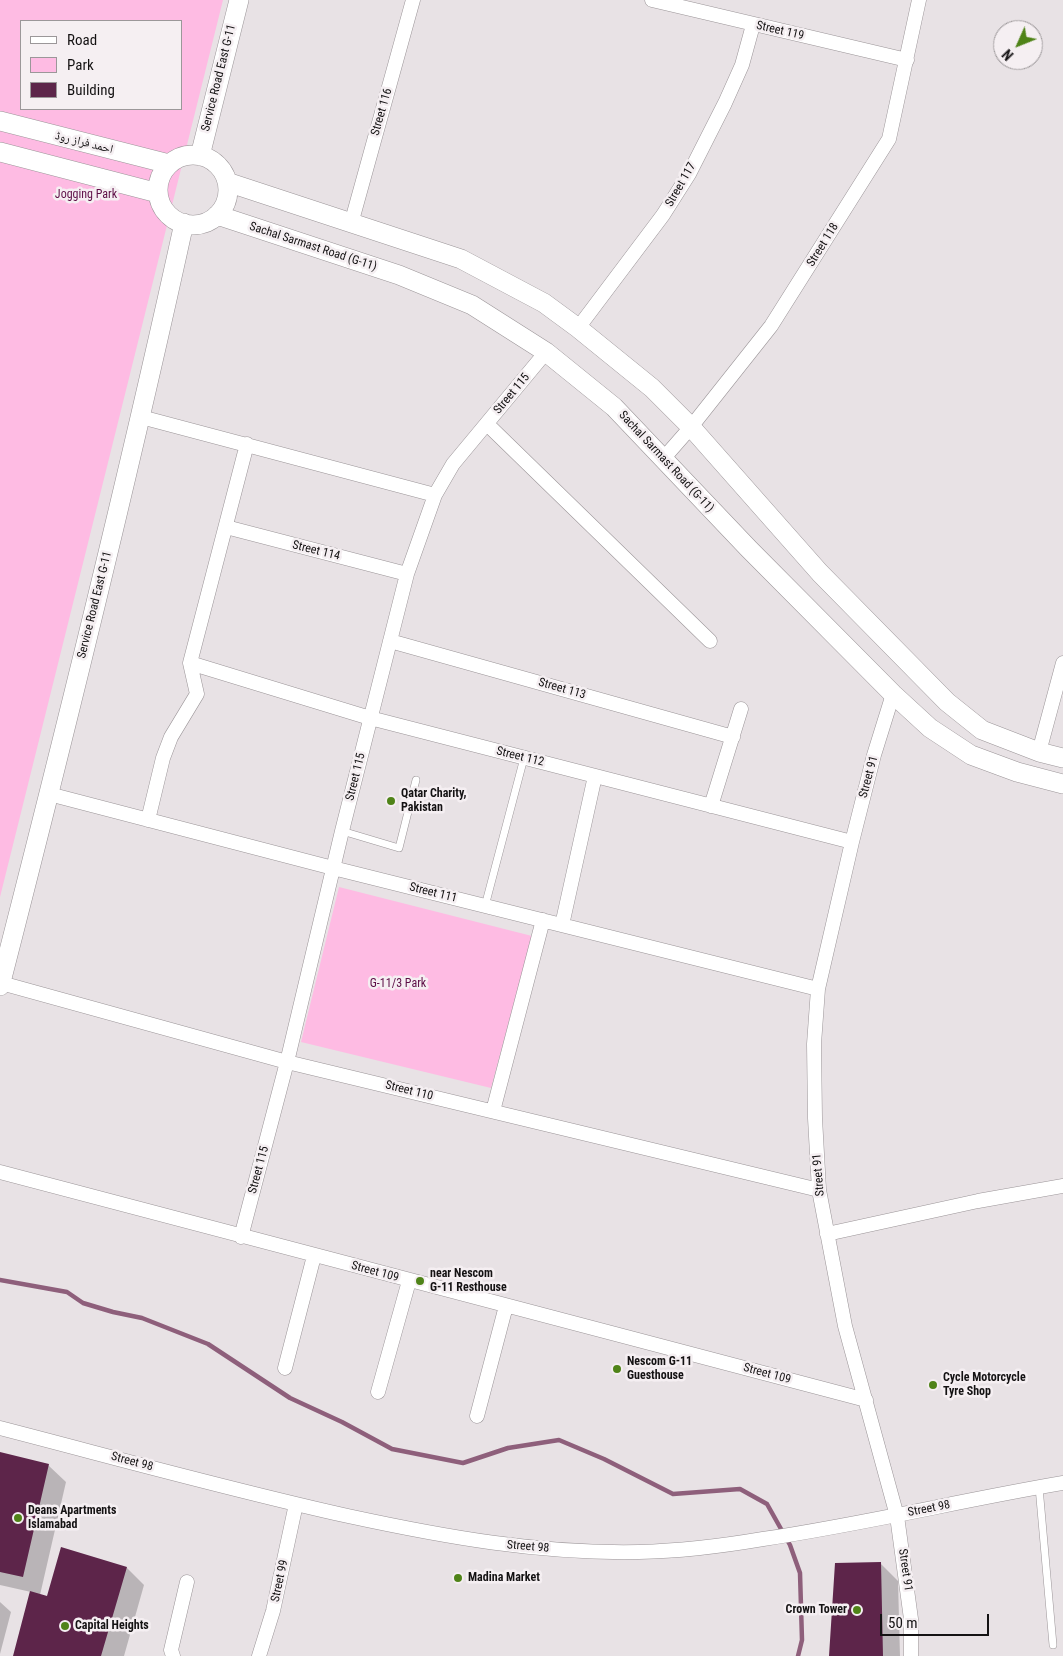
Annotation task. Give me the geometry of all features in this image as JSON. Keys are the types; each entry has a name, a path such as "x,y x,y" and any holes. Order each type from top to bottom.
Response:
{"main road":[{"name":"Service Road East G-11","path":"200,156 239,0"},
{"name":"احمد فراز روڈ","path":"0,121 168,164"},
{"path":"0,152 158,193"},
{"path":"189,155 200,156 212,161 221,170 226,182 227,194 224,205 217,215 207,222 196,224 184,223 174,219 166,212 158,193 160,178 168,164 178,158 189,155"},
{"path":"226,182 461,259 544,303 652,388 691,427 820,574 947,702 982,730 1039,752 1063,758"},
{"name":"Sachal Sarmast Road (G-11)","path":"217,215 399,275 472,304 546,352 614,408 749,550 893,694 930,728 971,755 1017,772 1063,784"},
{"name":"Service Road East G-11","path":"0,985 49,794 141,417 184,223"}],"street":[{"name":"Street 116","path":"351,224 413,0"},
{"name":"Street 119","path":"652,0 907,60"},
{"name":"Street 118","path":"663,459 691,427 771,326 889,139 919,0"},
{"name":"Street 117","path":"578,328 663,216 688,174 725,103 738,73 753,25"},
{"name":"Street 115","path":"241,1237 287,1062 342,831 407,574 435,495 453,464 546,352"},
{"path":"141,417 435,495"},
{"path":"487,424 710,641"},
{"path":"148,820 171,737 197,694 190,663 247,444"},
{"name":"Street 114","path":"226,528 407,574"},
{"name":"Street 113","path":"390,641 733,737"},
{"name":"Street 112","path":"190,663 370,718 852,842"},
{"path":"1039,752 1063,663"},
{"name":"Street 91","path":"893,694 874,755 818,989 814,1044 815,1118 819,1190 845,1326 897,1516 911,1619 911,1656"},
{"path":"711,806 742,709"},
{"path":"562,925 595,776"},
{"name":"Street 111","path":"49,794 333,868 818,989"},
{"path":"493,1111 543,920"},
{"name":"Street 110","path":"0,985 287,1062 819,1190"},
{"name":"Street 109","path":"0,1172 866,1400"},
{"path":"827,1234 978,1201 1063,1186"},
{"path":"285,1368 314,1256"},
{"path":"378,1392 409,1281"},
{"path":"477,1416 506,1306"},
{"name":"Street 98","path":"0,1428 296,1504 429,1534 519,1547 639,1552 709,1548 897,1516 1063,1483"},
{"name":"Street 99","path":"259,1656 273,1611 296,1504"},
{"path":"173,1656 171,1650 186,1582"}],"lane":[{"path":"485,906 524,758"},
{"path":"342,831 399,848 416,780"},
{"path":"1040,1487 1053,1644"}],"green space":[{"name":"Jogging Park","path":"0,0 223,0 0,897"},
{"name":"G-11/3 Park","path":"339,887 532,936 491,1088 301,1042"}],"building":[{"name":"Deans Apartments Islamabad","path":"0,1452 49,1464 23,1577 0,1572"},
{"name":"Capital Heights","path":"61,1547 127,1567 101,1656 13,1656 30,1591 47,1596"},
{"name":"Crown Tower","path":"881,1562 883,1656 829,1656 835,1563"}],"waterway":[{"path":"0,1280 67,1292 83,1303 142,1318 208,1344 290,1398 342,1422 392,1449 463,1463 508,1448 559,1440 604,1459 673,1494 740,1489 767,1504 790,1545 800,1573 802,1640 798,1656"}],"place":[{"name":"Qatar Charity, Pakistan","path":"391,801"},
{"name":"near Nescom G-11 Resthouse","path":"420,1281"},
{"name":"Nescom G-11 Guesthouse","path":"617,1369"},
{"name":"Cycle Motorcycle Tyre Shop","path":"933,1385"},
{"name":"Deans Apartments Islamabad","path":"18,1518"},
{"name":"Madina Market","path":"458,1578"},
{"name":"Crown Tower","path":"857,1610"},
{"name":"Capital Heights","path":"65,1626"}]}
